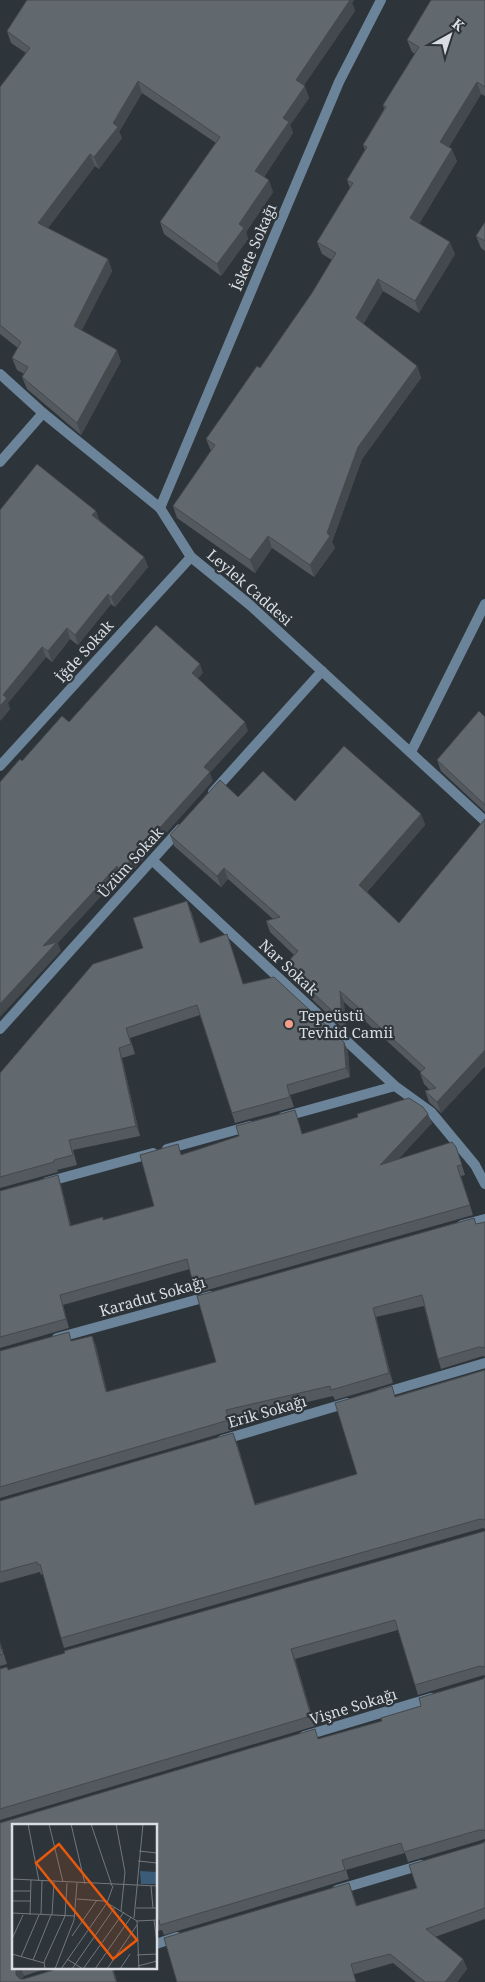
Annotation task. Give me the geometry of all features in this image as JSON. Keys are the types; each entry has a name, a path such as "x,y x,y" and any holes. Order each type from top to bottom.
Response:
{"street":[{"name":"İskete Sokağı","path":"160,508 339,82 381,0"},
{"name":"Leylek Caddesi","path":"0,374 43,413 160,508 191,557 250,605 485,821"},
{"path":"0,462 43,413"},
{"name":"İğde Sokak","path":"0,766 191,557"},
{"path":"411,752 485,604"},
{"path":"204,802 322,671"},
{"name":"Üzüm Sokak","path":"0,1028 185,823"},
{"name":"Nar Sokak","path":"152,860 395,1086 430,1112 474,1164 485,1184"},
{"path":"38,1185 395,1086"},
{"path":"456,1227 485,1219"},
{"name":"Karadut Sokağı","path":"48,1341 219,1293"},
{"name":"Erik Sokağı","path":"209,1444 485,1363"},
{"name":"Vişne Sokağı","path":"295,1739 438,1696"},
{"path":"325,1894 429,1863"},
{"path":"158,1943 184,1935"}],"building":[{"path":"27,0 350,0 296,80 305,86 283,118 289,122 255,171 269,180 239,224 244,228 217,264 160,222 220,137 138,81 113,123 118,127 94,157 90,154 38,223 108,259 74,326 117,350 77,423 22,377 28,367 12,358 21,342 0,325 0,87 30,48 7,31"},
{"path":"431,0 485,0 485,87 477,82 440,142 452,149 410,218 450,242 415,301 378,279 356,318 417,366 358,447 327,533 330,536 310,565 268,536 250,560 173,506 215,445 206,439 257,366 260,368 312,293 336,253 317,242 353,183 347,180 367,147 363,145 386,107 383,105 419,47 407,40"},
{"path":"485,222 485,241 476,236"},
{"path":"37,464 96,511 92,515 144,557 111,597 108,594 75,635 67,628 48,651 42,647 3,695 7,698 0,706 0,510"},
{"path":"156,625 200,664 192,673 245,722 204,767 210,772 119,873 117,866 43,946 57,942 0,1004 0,782 20,759 22,761 62,716 69,722"},
{"path":"479,711 485,717 485,805 437,760"},
{"path":"344,746 421,814 359,885 399,923 485,819 485,1050 437,1102 425,1091 436,1088 420,1073 425,1068 340,991 342,1020 284,966 298,951 266,921 280,917 224,868 217,876 170,835 220,780 238,797 263,771 295,801"},
{"path":"187,901 200,943 227,934 243,984 274,977 344,1042 346,1068 287,1085 290,1097 232,1113 197,1005 126,1028 131,1044 119,1048 136,1126 69,1140 73,1155 0,1177 0,1073 93,964 143,948 133,918"},
{"path":"409,1098 423,1107 428,1114 380,1165 452,1142 456,1147 462,1165 457,1166 470,1205 193,1283 187,1259 60,1295 66,1319 0,1337 0,1191 58,1175 70,1226 103,1217 103,1220 154,1206 140,1155 178,1144 181,1155 239,1136 236,1126 295,1110 302,1134 358,1117 357,1114"},
{"path":"474,1218 476,1224 485,1222 485,1348 479,1347 438,1359 422,1295 373,1308 389,1373 331,1390 330,1386 226,1410 229,1420 0,1487 0,1351 69,1332 71,1341 92,1336 106,1392 216,1362 197,1296"},
{"path":"485,1370 485,1520 480,1519 61,1638 40,1564 38,1565 37,1562 0,1572 0,1501 233,1433 255,1505 357,1474 335,1403 392,1386 395,1397"},
{"path":"485,1531 485,1667 480,1666 415,1685 395,1620 291,1649 311,1716 0,1809 0,1669 7,1667 8,1670 65,1653 64,1651"},
{"path":"0,1644 3,1654 0,1655"},
{"path":"485,1677 485,1831 479,1830 404,1852 401,1843 342,1860 345,1870 160,1925 158,1920 158,1824 12,1824 12,1970 16,1970 16,1975 20,1979 24,1979 53,1970 113,1970 116,1982 0,1982 0,1823 315,1729 318,1739 382,1721 381,1718 421,1706 419,1698"},
{"path":"485,1841 485,1908 426,1929 463,1959 445,1982 425,1982 390,1954 351,1964 356,1982 177,1982 164,1938 349,1883 356,1906 417,1888 409,1865"}],"place":[{"name":"Tepeüstü Tevhid Camii","path":"289,1024"}]}
